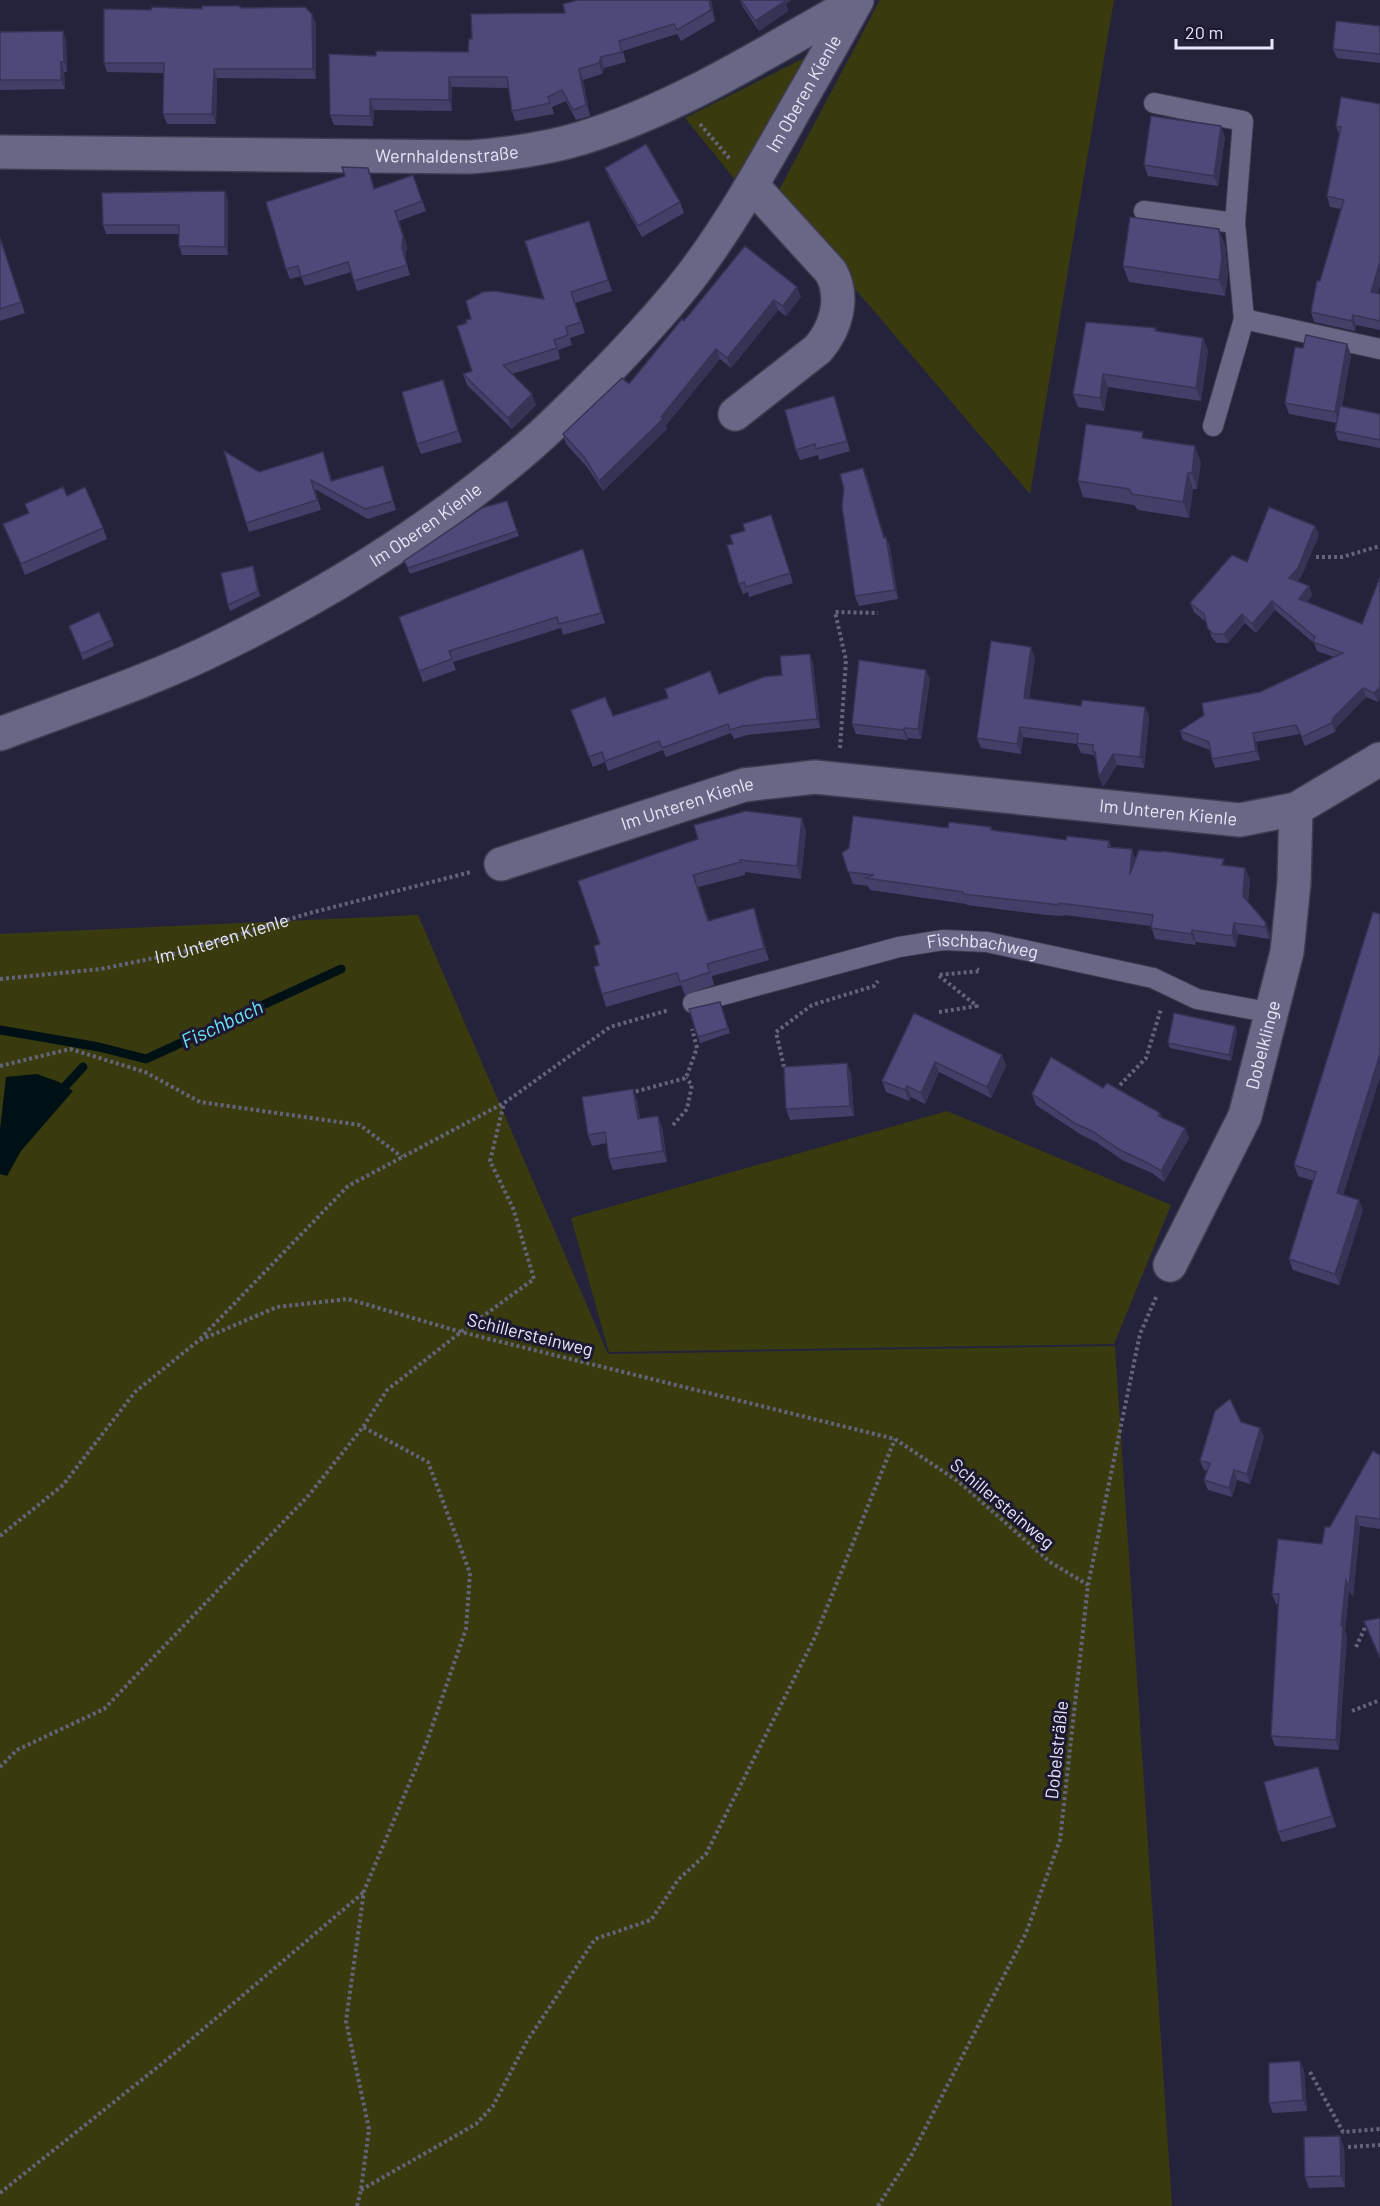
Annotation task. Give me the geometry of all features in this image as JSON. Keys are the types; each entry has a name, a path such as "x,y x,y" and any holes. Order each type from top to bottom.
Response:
{"street":[{"name":"Wernhaldenstraße","path":"0,152 470,157 506,154 581,138 629,122 679,100 857,1"},
{"name":"Im Oberen Kienle","path":"0,734 150,677 221,646 357,573 432,523 527,448 635,342 694,273 722,234 752,185 857,1"},
{"path":"735,414 818,349 828,337 839,301 837,282 831,272 752,185"},
{"name":"Im Unteren Kienle","path":"501,864 744,785 815,777 1240,820 1296,809 1380,759"},
{"name":"Dobelklinge","path":"1170,1265 1245,1116 1287,952 1294,882 1296,809"}],"lane":[{"path":"1154,103 1243,121 1235,223 1244,319 1213,426"},
{"path":"1144,211 1235,223"},
{"path":"1244,319 1380,349"},
{"name":"Fischbachweg","path":"693,1003 899,947 943,940 987,942 1153,978 1197,999 1272,1013"}],"path":[{"path":"679,100 752,185"},
{"path":"1316,557 1342,557 1380,546"},
{"path":"837,779 846,660 835,612 878,613"},
{"name":"Im Unteren Kienle","path":"0,978 101,969 179,953 310,913 501,864"},
{"path":"939,1012 977,1006 938,975 980,971 965,959 968,941"},
{"path":"784,1067 776,1032 812,1005 874,986 899,947"},
{"path":"1120,1085 1146,1058 1167,985"},
{"path":"198,1341 348,1186 504,1103 610,1027 693,1003 689,1020 697,1048 686,1078"},
{"path":"0,1066 70,1048 145,1072 200,1102 360,1125 402,1158"},
{"path":"628,1094 686,1078"},
{"path":"673,1125 687,1109 692,1085 686,1078"},
{"path":"0,1767 17,1750 104,1709 309,1495 363,1427 387,1390 534,1279 513,1208 490,1161 504,1103"},
{"name":"Dobelsträßle","path":"878,2206 912,2154 1026,1933 1060,1840 1088,1585 1140,1334 1170,1265"},
{"name":"Schillersteinweg","path":"0,1536 63,1485 135,1392 198,1341 278,1308 348,1299 461,1332 895,1439 959,1482 1050,1562 1088,1585"},
{"path":"357,2206 369,2129 346,2021 364,1891 426,1744 466,1629 470,1574 428,1462 363,1427"},
{"path":"361,2190 476,2124 493,2106 527,2041 595,1939 651,1920 678,1880 706,1854 815,1637 895,1439"},
{"path":"1356,1647 1367,1623 1373,1622"},
{"path":"1353,1711 1380,1700"},
{"path":"0,2193 174,2054 364,1891"},
{"path":"1310,2072 1343,2132 1380,2128"},
{"path":"1348,2147 1380,2145"}],"shaded area":[{"path":"880,0 1114,0 1030,494 776,196"},
{"path":"826,47 749,197 685,118"},
{"path":"418,915 608,1354 1115,1346 1172,2206 0,2206 0,934"},
{"path":"37,1074 59,1082 73,1091 21,1151 7,1176 0,1174 0,1129 6,1077"},
{"path":"947,1111 1171,1205 1114,1344 609,1352 571,1218"}],"building":[{"path":"578,0 709,0 711,10 677,30 674,24 619,41 622,52 601,57 599,63 579,69 586,105 573,110 562,90 548,97 550,103 512,111 507,77 449,77 449,100 370,99 370,116 330,115 329,54 376,56 376,51 468,52 469,39 472,39 471,14 565,13 563,4"},
{"path":"741,0 784,0 785,1 755,21"},
{"path":"202,6 305,7 312,14 313,69 214,69 212,114 163,114 164,63 104,63 104,9 151,10 152,7 202,9"},
{"path":"1336,21 1380,26 1380,54 1333,49"},
{"path":"63,31 64,62 61,62 61,80 0,80 0,32"},
{"path":"1341,97 1380,104 1380,262 1371,292 1380,294 1380,321 1353,315 1352,321 1311,312 1317,281 1320,281 1344,200 1327,196 1341,127 1336,126"},
{"path":"1151,116 1221,126 1214,176 1144,165"},
{"path":"646,144 680,202 638,226 605,168"},
{"path":"342,167 368,168 374,189 413,175 422,201 395,211 403,236 402,248 407,265 354,281 348,262 301,277 298,266 286,269 266,202 345,176"},
{"path":"225,191 225,247 179,246 179,225 103,225 102,193"},
{"path":"1130,217 1219,229 1222,258 1219,280 1123,266"},
{"path":"589,221 608,280 571,292 581,322 566,327 568,335 554,340 557,348 503,365 532,394 508,418 463,374 472,371 457,326 471,319 466,301 483,292 494,291 544,299 525,241"},
{"path":"0,238 21,302 0,309"},
{"path":"745,246 797,287 783,306 774,300 727,358 716,349 661,417 663,419 599,481 584,457 563,434 622,378 629,384"},
{"path":"1086,322 1156,328 1155,331 1203,338 1196,388 1103,374 1100,398 1073,394"},
{"path":"1306,335 1347,344 1335,412 1285,403 1295,347 1303,348"},
{"path":"443,380 458,431 417,444 402,392"},
{"path":"834,396 847,441 816,449 815,444 796,450 785,410"},
{"path":"1340,406 1380,414 1380,440 1335,431"},
{"path":"1086,424 1143,432 1142,438 1195,446 1192,473 1188,473 1183,502 1132,494 1129,489 1078,481"},
{"path":"224,451 259,472 323,452 331,481 383,466 393,501 365,509 311,480 317,500 246,523"},
{"path":"863,468 884,538 886,537 895,590 855,596 842,506 844,489 840,474"},
{"path":"63,487 67,496 85,487 103,528 21,564 3,524 29,513 25,504"},
{"path":"507,501 517,531 408,568 404,561 482,508"},
{"path":"1269,507 1315,526 1298,568 1289,578 1309,586 1299,599 1362,624 1380,577 1380,687 1374,693 1363,688 1333,718 1332,723 1302,737 1296,725 1253,733 1256,751 1212,759 1209,742 1180,731 1204,715 1202,703 1260,692 1343,653 1313,642 1315,637 1272,601 1252,624 1242,614 1224,634 1214,634 1208,629 1204,614 1190,603 1232,555 1247,562"},
{"path":"771,515 790,573 746,587 744,582 739,584 727,545 733,544 730,535 745,531 743,524"},
{"path":"583,549 601,613 559,624 557,617 449,651 452,659 419,671 399,617"},
{"path":"253,566 258,591 228,605 221,573"},
{"path":"99,612 112,640 81,654 69,626"},
{"path":"991,641 1031,647 1024,698 1081,706 1082,700 1145,707 1140,757 1113,754 1099,777 1093,745 1077,743 1078,734 1020,727 1017,744 977,738"},
{"path":"810,654 817,719 743,726 730,730 728,724 662,748 659,741 605,761 602,752 589,757 571,710 605,697 613,716 668,698 665,689 710,671 719,694 764,677 782,675 780,656"},
{"path":"859,660 926,670 918,729 904,728 903,730 852,724"},
{"path":"746,811 802,818 797,866 740,860 741,862 693,875 708,921 754,908 764,948 707,964 710,972 680,982 677,973 602,994 594,967 599,965 594,946 600,944 578,881 698,839 694,825"},
{"path":"853,816 948,828 949,822 1066,840 1067,836 1109,841 1108,847 1132,849 1130,874 1139,850 1224,859 1222,865 1245,868 1243,896 1266,923 1265,927 1234,923 1232,936 1192,930 1191,934 1151,928 1153,915 963,894 963,892 865,878 874,875 848,872 842,853 849,848"},
{"path":"1373,912 1380,914 1380,1054 1337,1193 1359,1200 1335,1274 1289,1259 1316,1172 1294,1165"},
{"path":"720,1002 728,1028 698,1037 689,1009"},
{"path":"914,1013 1002,1055 987,1087 935,1062 921,1093 907,1086 905,1090 882,1081"},
{"path":"1174,1013 1235,1026 1229,1055 1168,1043"},
{"path":"1051,1057 1103,1088 1107,1083 1160,1113 1158,1116 1185,1128 1161,1171 1076,1124 1032,1094"},
{"path":"847,1063 850,1106 786,1109 784,1067"},
{"path":"633,1089 638,1119 658,1116 663,1151 609,1159 605,1132 588,1135 582,1097"},
{"path":"1230,1399 1241,1422 1260,1428 1247,1474 1234,1470 1229,1488 1204,1480 1210,1463 1200,1461 1215,1411"},
{"path":"1373,1451 1380,1455 1380,1519 1356,1516 1349,1587 1346,1580 1341,1626 1343,1626 1336,1740 1271,1736 1279,1594 1272,1594 1278,1539 1322,1544 1325,1527 1330,1527"},
{"path":"1380,1618 1380,1658 1364,1621"},
{"path":"1318,1767 1332,1816 1278,1832 1264,1782"},
{"path":"1300,2061 1303,2100 1269,2103 1269,2063"},
{"path":"1340,2136 1341,2176 1305,2177 1304,2137"}],"waterway":[{"name":"Fischbach","path":"0,1030 99,1047 146,1059 341,969"},
{"name":"Fischbach","path":"57,1095 83,1067"}]}
